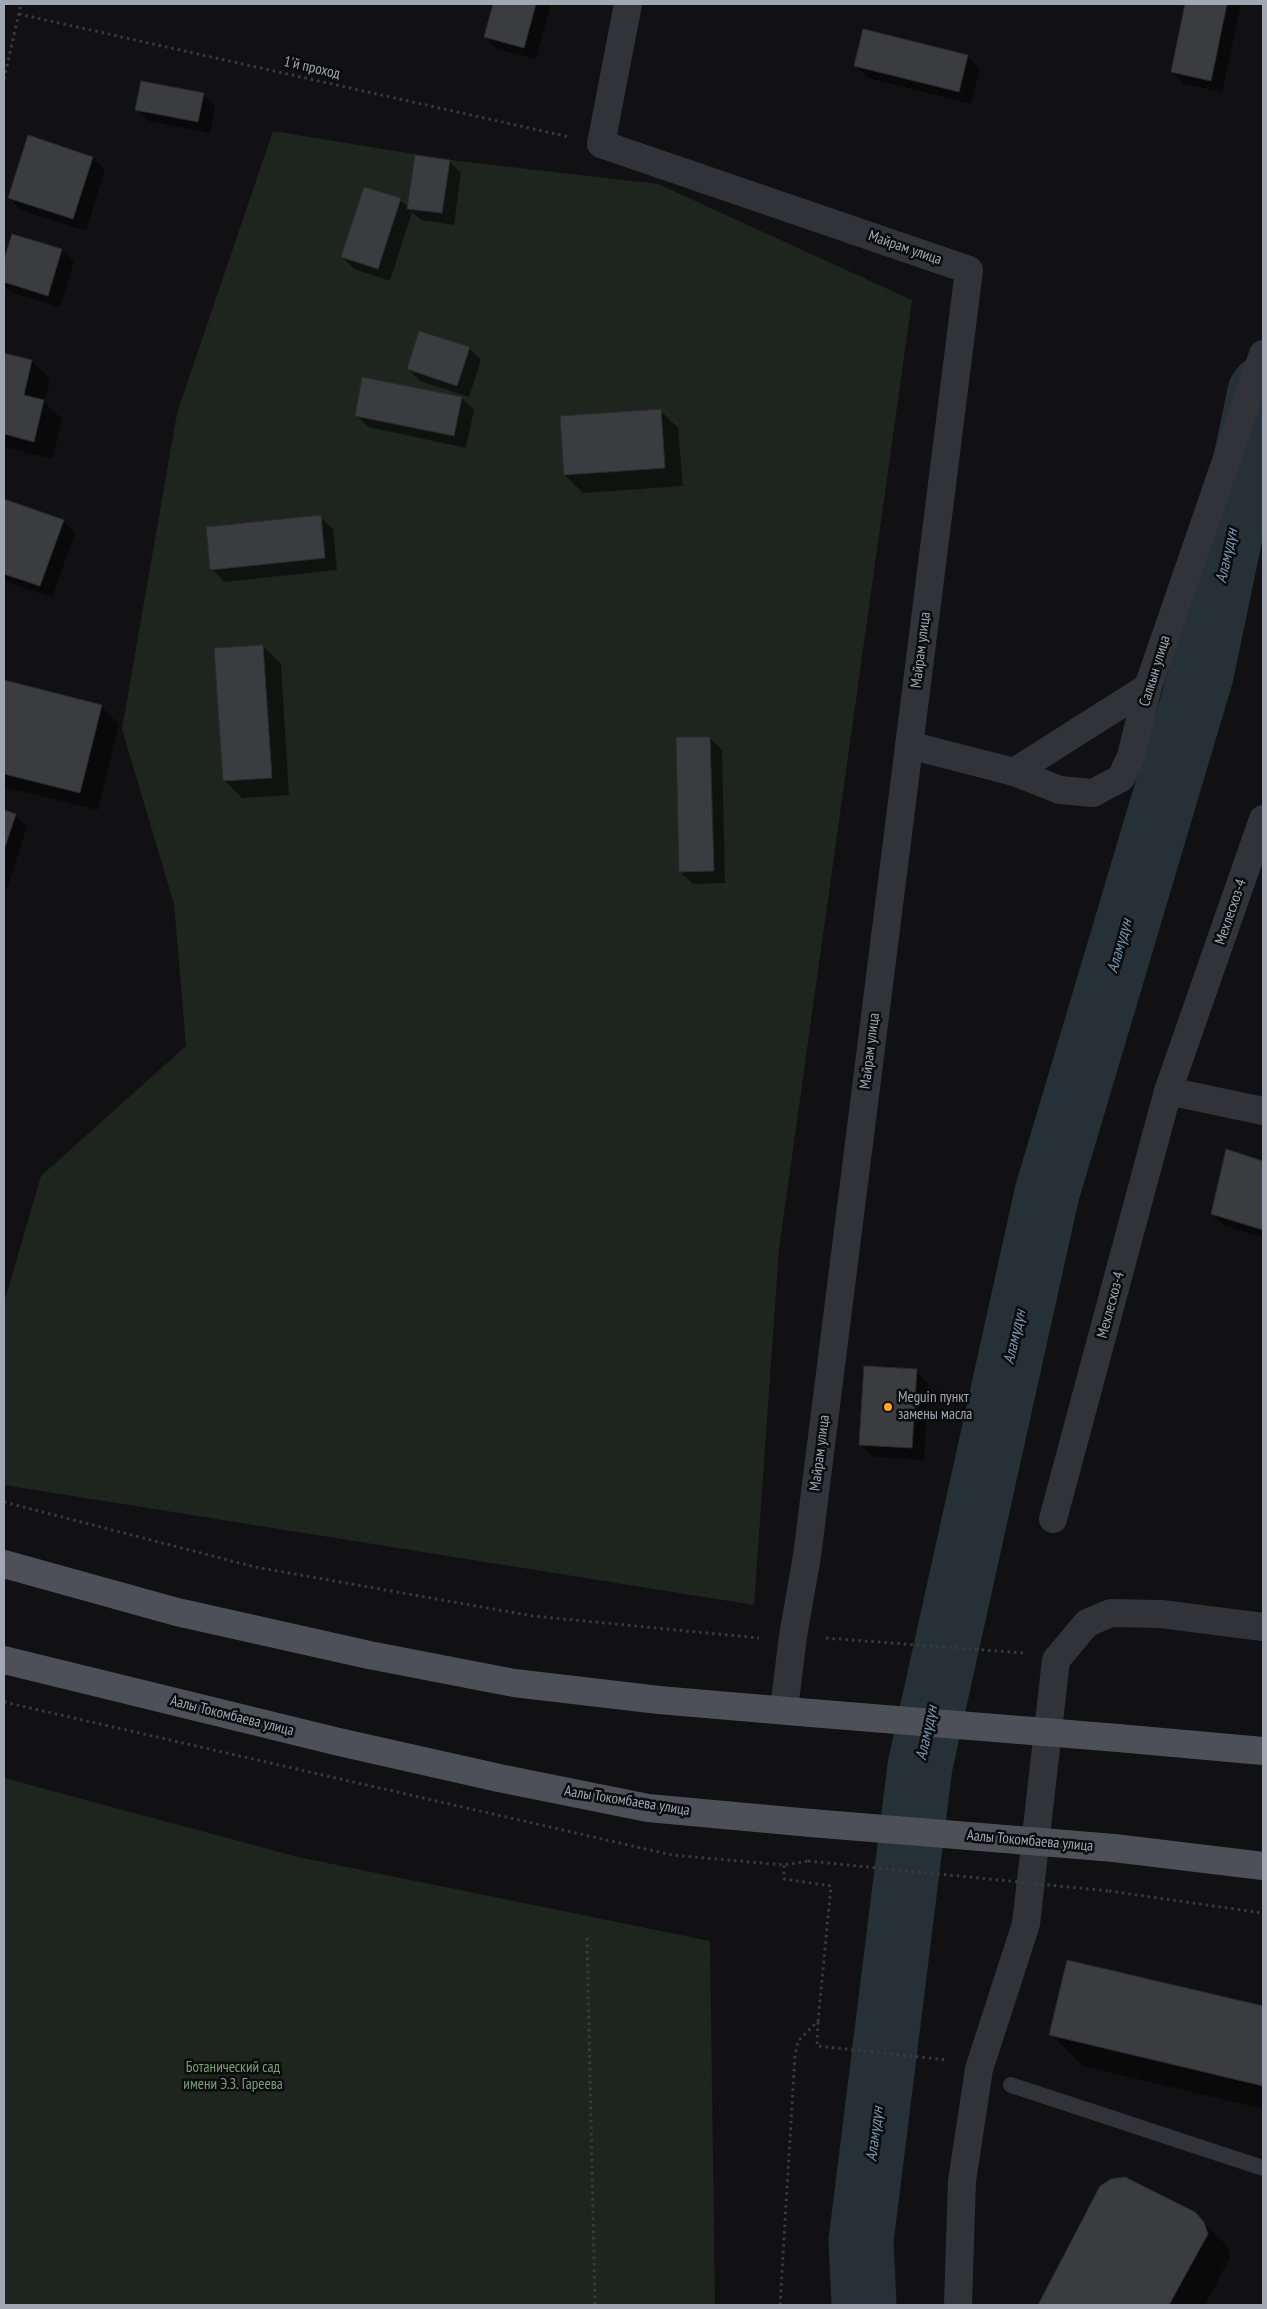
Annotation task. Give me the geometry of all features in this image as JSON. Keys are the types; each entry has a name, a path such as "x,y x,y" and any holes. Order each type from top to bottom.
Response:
{"main road":[{"path":"4,1564 187,1614 369,1655 514,1683 659,1700 784,1709 811,1713 1263,1751"},
{"name":"Аалы Токомбаева улица","path":"4,1660 339,1742 508,1780 648,1808 1114,1848 1263,1866"}],"street":[{"path":"601,144 628,4"},
{"name":"Майрам улица","path":"601,144 969,270 807,1556 793,1636 784,1709"},
{"name":"Салкын улица","path":"909,745 1014,772 1060,790 1093,793 1121,778 1131,756 1148,687 1263,354"},
{"path":"1014,772 1148,687"},
{"name":"Мехлесхоз-4","path":"1053,1519 1168,1091 1263,819"},
{"path":"1168,1091 1263,1111"},
{"path":"958,2305 963,2172 979,2070 1026,1924 1056,1660 1087,1623 1111,1613 1161,1614 1263,1627"}],"lane":[{"path":"1011,2085 1263,2168"}],"path":[{"path":"4,79 21,4"},
{"name":"1'й проход","path":"19,14 601,144"},
{"path":"4,1502 255,1566 533,1616 749,1638 793,1636"},
{"path":"855,1641 1010,1652"},
{"path":"950,2060 817,2046 831,1886 784,1879 784,1865 808,1861 1109,1891 1263,1914"},
{"path":"587,1938 595,2305"},
{"path":"780,2305 795,2056 798,2042 818,2022"}],"green space":[{"path":"273,131 450,160 658,184 912,300 779,1249 754,1605 4,1485 4,1303 41,1176 186,1046 174,904 122,729 177,413"},
{"name":"Ботанический сад имени Э.З. Гареева","path":"4,1778 298,1857 710,1941 715,2305 4,2305"}],"building":[{"path":"493,4 536,4 524,48 484,37"},
{"path":"1185,4 1227,4 1211,81 1171,72"},
{"path":"863,29 968,55 959,92 854,66"},
{"path":"141,81 204,93 198,122 135,110"},
{"path":"28,135 93,157 73,219 8,198"},
{"path":"415,155 450,160 442,213 407,209"},
{"path":"364,187 401,198 378,269 341,257"},
{"path":"12,234 62,249 48,296 4,282 4,260"},
{"path":"419,331 470,347 457,386 407,369"},
{"path":"4,353 32,360 24,395 44,400 34,442 4,434"},
{"path":"362,377 462,397 454,436 355,416"},
{"path":"661,409 665,468 564,475 560,416"},
{"path":"4,499 64,520 40,586 4,574"},
{"path":"321,515 325,558 210,570 206,527"},
{"path":"263,645 272,778 223,781 214,648"},
{"path":"4,680 102,705 80,793 4,774"},
{"path":"676,737 710,737 714,871 679,872"},
{"path":"4,810 16,814 4,850"},
{"path":"1226,1149 1263,1161 1263,1230 1211,1214"},
{"name":"Meguin пункт замены масла","path":"864,1366 917,1369 912,1448 859,1445"},
{"path":"1067,1960 1263,2006 1263,2086 1049,2035"},
{"path":"1125,2177 1195,2212 1204,2222 1208,2234 1169,2305 1038,2305 1100,2186 1111,2179"}],"waterway":[{"name":"Аламүдүн","path":"864,2305 861,2241 920,1766 1047,1193 1201,675 1260,392 1263,388"}],"place":[{"name":"Meguin пункт замены масла","path":"888,1407"}]}
